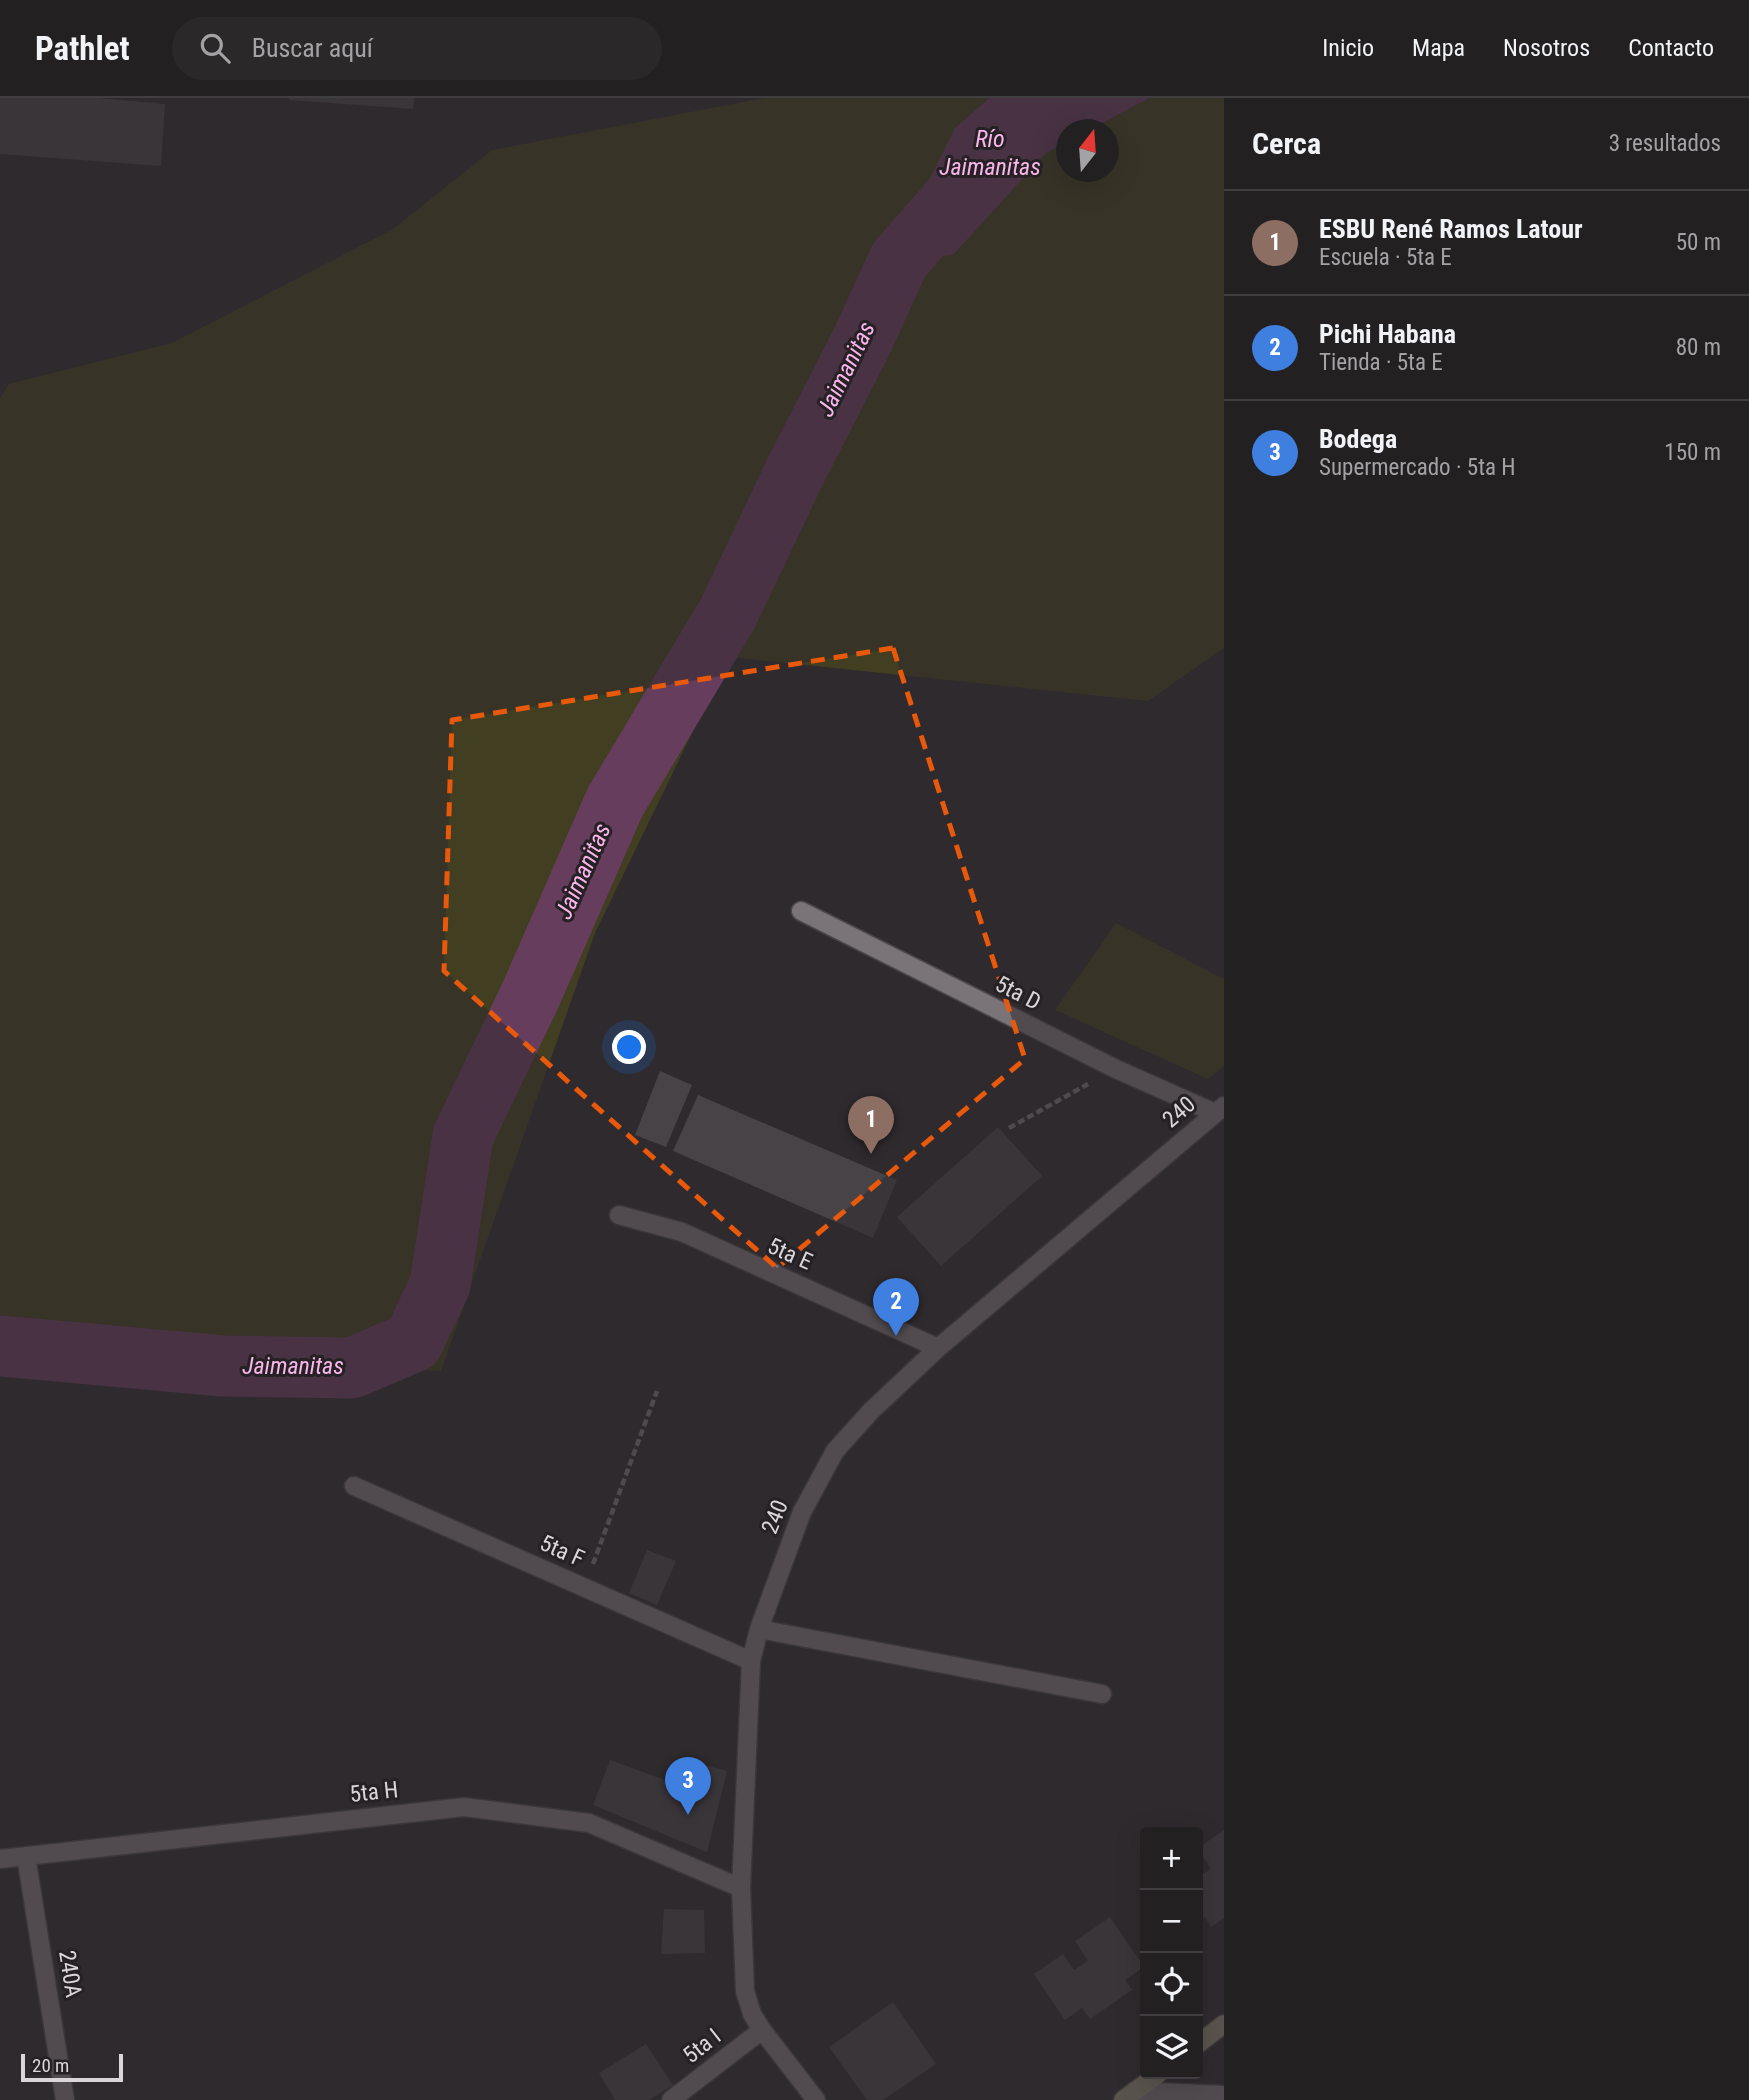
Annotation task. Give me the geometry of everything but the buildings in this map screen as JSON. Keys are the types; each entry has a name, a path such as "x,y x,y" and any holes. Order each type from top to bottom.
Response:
{"street":[{"name":"5ta D","path":"801,911 1116,1069 1220,1110"},
{"name":"240","path":"816,2100 752,2014 745,1991 741,1888 751,1661 759,1629 802,1512 835,1451 871,1412 938,1348 1220,1110"},
{"name":"5ta E","path":"619,1215 682,1232 938,1348"},
{"name":"5ta F","path":"354,1486 751,1661"},
{"path":"759,1629 1102,1693"},
{"name":"5ta H","path":"0,1859 464,1807 589,1823 741,1888"},
{"name":"240A","path":"26,1856 65,2100"},
{"path":"1203,2039 1224,2024"},
{"name":"5ta I","path":"671,2100 762,2030"},
{"path":"1129,2095 1151,2079"},
{"path":"1129,2095 1224,2095"}],"path":[{"path":"1009,1128 1116,1069"},
{"path":"584,1587 657,1391"}],"highlighted area":[{"path":"893,648 1025,1059 777,1268 444,971 452,720"}],"shaded area":[{"path":"764,98 989,98 955,128 1046,153 1056,148 1056,182 1119,182 1119,119 1110,119 1150,98 1224,98 1224,648 1148,701 729,657 595,933 441,1371 256,1362 0,1327 0,398 9,384 172,343 393,229 492,150"},
{"path":"1116,923 1224,979 1224,1066 1208,1079 1055,1010"}],"water":[{"name":"Río Jaimanitas","path":"989,98 1150,98 1110,119 1056,119 1056,148 1046,153 953,255 899,260 914,210 955,128"}],"waterway":[{"name":"Jaimanitas","path":"0,1346 223,1366 352,1368 413,1342 440,1285 463,1136 531,994 615,802 728,613 899,260 986,161 1069,98"}],"place":[{"name":"ESBU René Ramos Latour","path":"871,1154"},
{"name":"Pichi Habana","path":"896,1336"},
{"name":"Bodega","path":"688,1815"}]}
